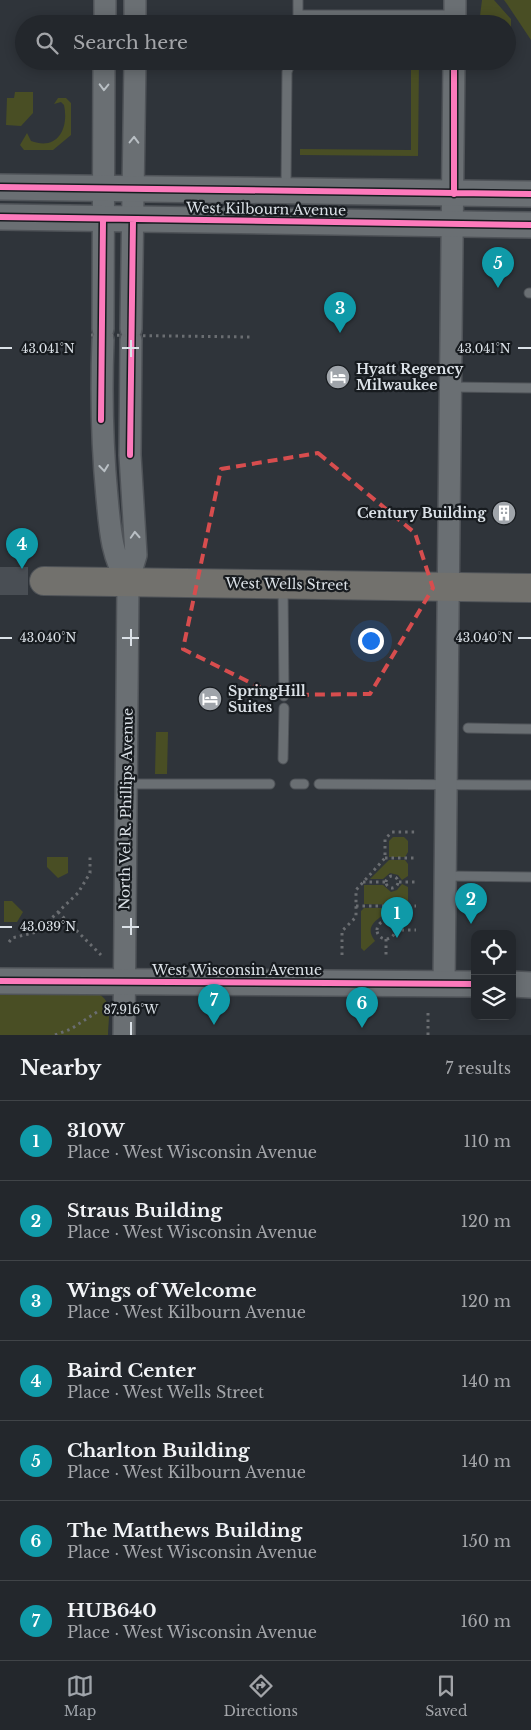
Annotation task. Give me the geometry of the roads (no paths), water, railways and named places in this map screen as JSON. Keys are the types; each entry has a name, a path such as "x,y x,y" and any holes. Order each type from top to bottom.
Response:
{"main road":[{"name":"West Kilbourn Avenue","path":"0,187 531,194"},
{"name":"West Kilbourn Avenue","path":"0,217 531,225"},
{"name":"West Wells Street","path":"44,581 531,588"},
{"name":"West Wisconsin Avenue","path":"0,981 471,984"},
{"path":"516,984 531,985"}],"street":[{"path":"105,0 105,15"},
{"path":"135,15 136,0"},
{"name":"North Vel R. Phillips Avenue","path":"104,70 103,219 99,334 101,420 112,542 120,570 128,582"},
{"name":"North Vel R. Phillips Avenue","path":"124,1035 128,582 136,556 130,455 135,70"},
{"path":"444,984 454,70"}],"lane":[{"path":"298,0 298,15"},
{"path":"403,15 455,13"},
{"path":"286,191 288,70"},
{"path":"451,388 531,388"},
{"path":"283,584 284,696"},
{"path":"283,759 284,708"},
{"path":"468,728 531,729"},
{"path":"126,784 270,784"},
{"path":"319,784 531,785"},
{"path":"445,876 531,877"}],"tunnel":[{"path":"0,581 44,581"}],"place":[{"name":"Charlton Building","path":"498,288"},
{"name":"Wings of Welcome","path":"340,333"},
{"name":"Hyatt Regency Milwaukee","path":"338,377"},
{"name":"Century Building","path":"504,513"},
{"name":"Baird Center","path":"22,569"},
{"name":"SpringHill Suites","path":"210,699"},
{"name":"Straus Building","path":"471,924"},
{"name":"310W","path":"397,938"},
{"name":"HUB640","path":"214,1025"},
{"name":"The Matthews Building","path":"362,1028"}]}
